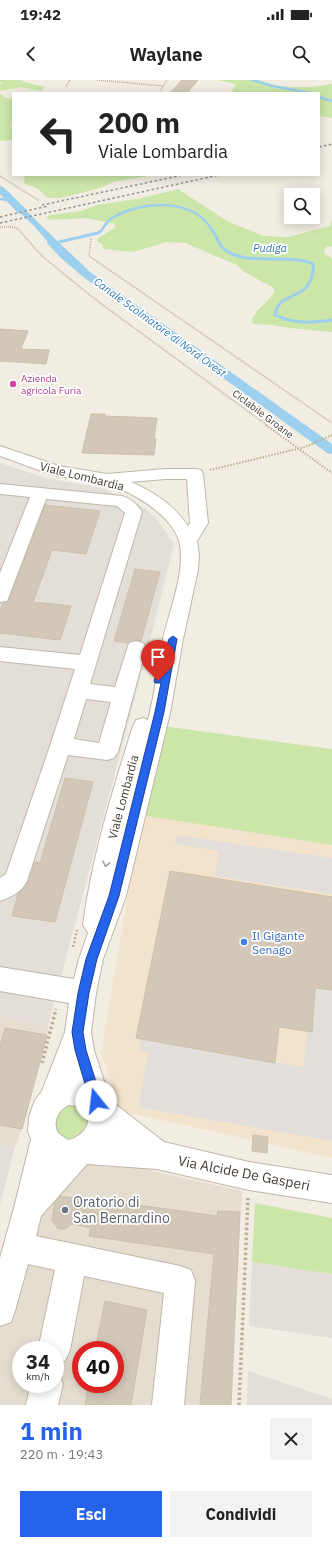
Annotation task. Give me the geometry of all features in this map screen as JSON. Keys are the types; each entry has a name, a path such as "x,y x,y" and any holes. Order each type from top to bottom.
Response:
{"street":[{"name":"Viale Lombardia","path":"0,451 56,470 105,479 125,485 155,500 176,520 188,541 190,556 189,570 173,639 160,712 114,896 81,956 72,991 81,1050 98,1106"},
{"path":"105,479 165,474 195,474 199,523 188,541"},
{"path":"0,489 122,501 134,512 61,746 15,882 0,891"},
{"path":"0,596 40,493"},
{"path":"61,746 107,752 136,648"},
{"path":"0,654 87,663"},
{"path":"79,690 123,696"},
{"path":"0,979 72,991"},
{"name":"Viale Lombardia","path":"52,1100 78,1032"},
{"path":"29,1208 81,1152 94,1142 100,1133 102,1127 98,1106 88,1094 78,1091 69,1091 59,1094 52,1100 42,1117 42,1128 45,1139 51,1147 59,1152 70,1154 81,1152"},
{"name":"Via Alcide De Gasperi","path":"98,1106 157,1155"},
{"path":"0,1311 29,1208 45,1139"},
{"name":"Via Alcide De Gasperi","path":"81,1152 157,1155 249,1176 332,1189"},
{"path":"18,1247 180,1281 168,1405"},
{"path":"56,1341 73,1258"},
{"path":"42,1405 45,1393"}],"path":[{"path":"66,86 70,80"},
{"path":"97,80 163,86"},
{"path":"160,92 167,80"},
{"path":"0,176 38,200"},
{"name":"Ciclabile Groane","path":"0,227 13,227 18,229 42,256 96,300 298,448 304,447 332,435"},
{"path":"91,239 89,256 332,423"},
{"path":"195,474 298,448 332,473"},
{"path":"79,923 81,956"},
{"path":"42,1066 72,991"},
{"path":"239,1405 249,1176"}],"shaded area":[{"path":"0,463 46,478 100,488 131,500 144,508 157,519 174,544 48,1026 0,1017"},
{"path":"142,814 332,844 332,1158 121,1111 101,1053"},
{"path":"177,835 332,858 332,894 215,876 219,851 175,844"},
{"path":"310,987 332,990 332,1141 138,1107 148,1052 139,1050 141,1039 304,1067"},
{"path":"0,1017 48,1026 43,1053 22,1129 15,1147 0,1144"},
{"path":"0,1144 15,1147 0,1205"},
{"path":"108,1161 242,1191 230,1405 0,1405 0,1327 12,1275 46,1191 83,1162"},
{"path":"252,1262 332,1274 332,1338 249,1326"},
{"path":"248,1371 332,1399 332,1405 247,1405"}],"green space":[{"path":"0,80 24,80 20,81 45,87 41,91 22,87 0,91 0,84 3,83 0,82"},
{"path":"218,80 258,80 278,86 288,87 312,87 332,84 332,118 320,116 320,92 232,92 236,84"},
{"path":"0,93 4,97 12,99 12,122 10,126 12,127 12,140 0,141"},
{"path":"25,176 149,176 113,182 100,188 61,198 48,198 38,189 24,183"},
{"path":"178,189 229,222 264,236 288,237 330,226 332,219 332,247 327,246 324,250 325,254 332,258 332,332 254,324 252,322 255,313 270,298 275,290 244,272 237,265 185,243 167,242 133,252 103,249 103,245 97,241 98,238 115,228 115,224 86,218 51,220 46,218 49,215 81,211 97,205 142,198"},
{"path":"163,726 332,749 332,845 141,815"},
{"path":"71,1104 77,1106 85,1112 88,1123 84,1134 67,1141 57,1136 54,1118 60,1108"},
{"path":"255,1203 332,1218 332,1274 252,1262"}],"water":[{"path":"9,192 16,201 75,258 64,260 33,225 0,194"}],"building":[{"path":"182,80 198,80 188,92 171,92"},
{"path":"0,329 28,331 21,349 49,350 46,364 0,361"},
{"path":"91,414 105,414 104,416 157,418 154,439 156,439 154,455 82,453"},
{"path":"45,505 100,511 86,554 52,550 33,602 71,606 60,640 0,633 0,611 3,603 8,602"},
{"path":"135,569 160,572 141,641 136,640 128,643 114,641"},
{"path":"65,778 93,782 55,922 12,916 18,894 28,882 35,862 40,863"},
{"name":"Il Gigante Senago","path":"170,871 332,897 332,990 315,988 312,1032 279,1027 275,1063 136,1038"},
{"path":"5,1028 47,1035 22,1129 0,1125 0,1046"},
{"path":"253,1135 268,1137 267,1153 252,1151"},
{"path":"60,1196 95,1201 95,1199 217,1216 218,1211 240,1212 231,1405 200,1405 214,1254 89,1236 91,1228 72,1224 65,1229 58,1229 52,1220 55,1202"},
{"path":"105,1301 147,1310 131,1405 85,1405 87,1393 124,1393 124,1341 97,1341"}],"waterway":[{"path":"252,80 305,92"},
{"path":"320,97 332,101"},
{"name":"Canale Scolmatore di Nord Ovest","path":"0,189 22,211"},
{"name":"Pudiga","path":"0,199 6,200"},
{"name":"Pudiga","path":"100,231 110,219 124,212 152,205 167,205 181,207 194,213 205,221 213,232"},
{"name":"Pudiga","path":"59,242 100,231"},
{"name":"Pudiga","path":"213,231 222,247 241,257 290,259 313,264 313,274 307,286 303,291 281,302 277,307 275,315 289,320 303,322 332,320"},
{"name":"Canale Scolmatore di Nord Ovest","path":"52,242 64,255 86,274 332,450"}],"railway":[{"path":"320,147 332,144"},
{"path":"42,205 178,176"},
{"path":"0,223 214,176"},
{"path":"0,217 48,206"}],"place":[{"name":"Azienda agricola Furia","path":"13,384"},
{"name":"Il Gigante Senago","path":"244,942"},
{"name":"Oratorio di San Bernardino","path":"65,1210"}],"route":[{"path":"96,1101 81,1050 78,1032 83,993 91,959 114,896 160,712 173,639 158,681"}]}
